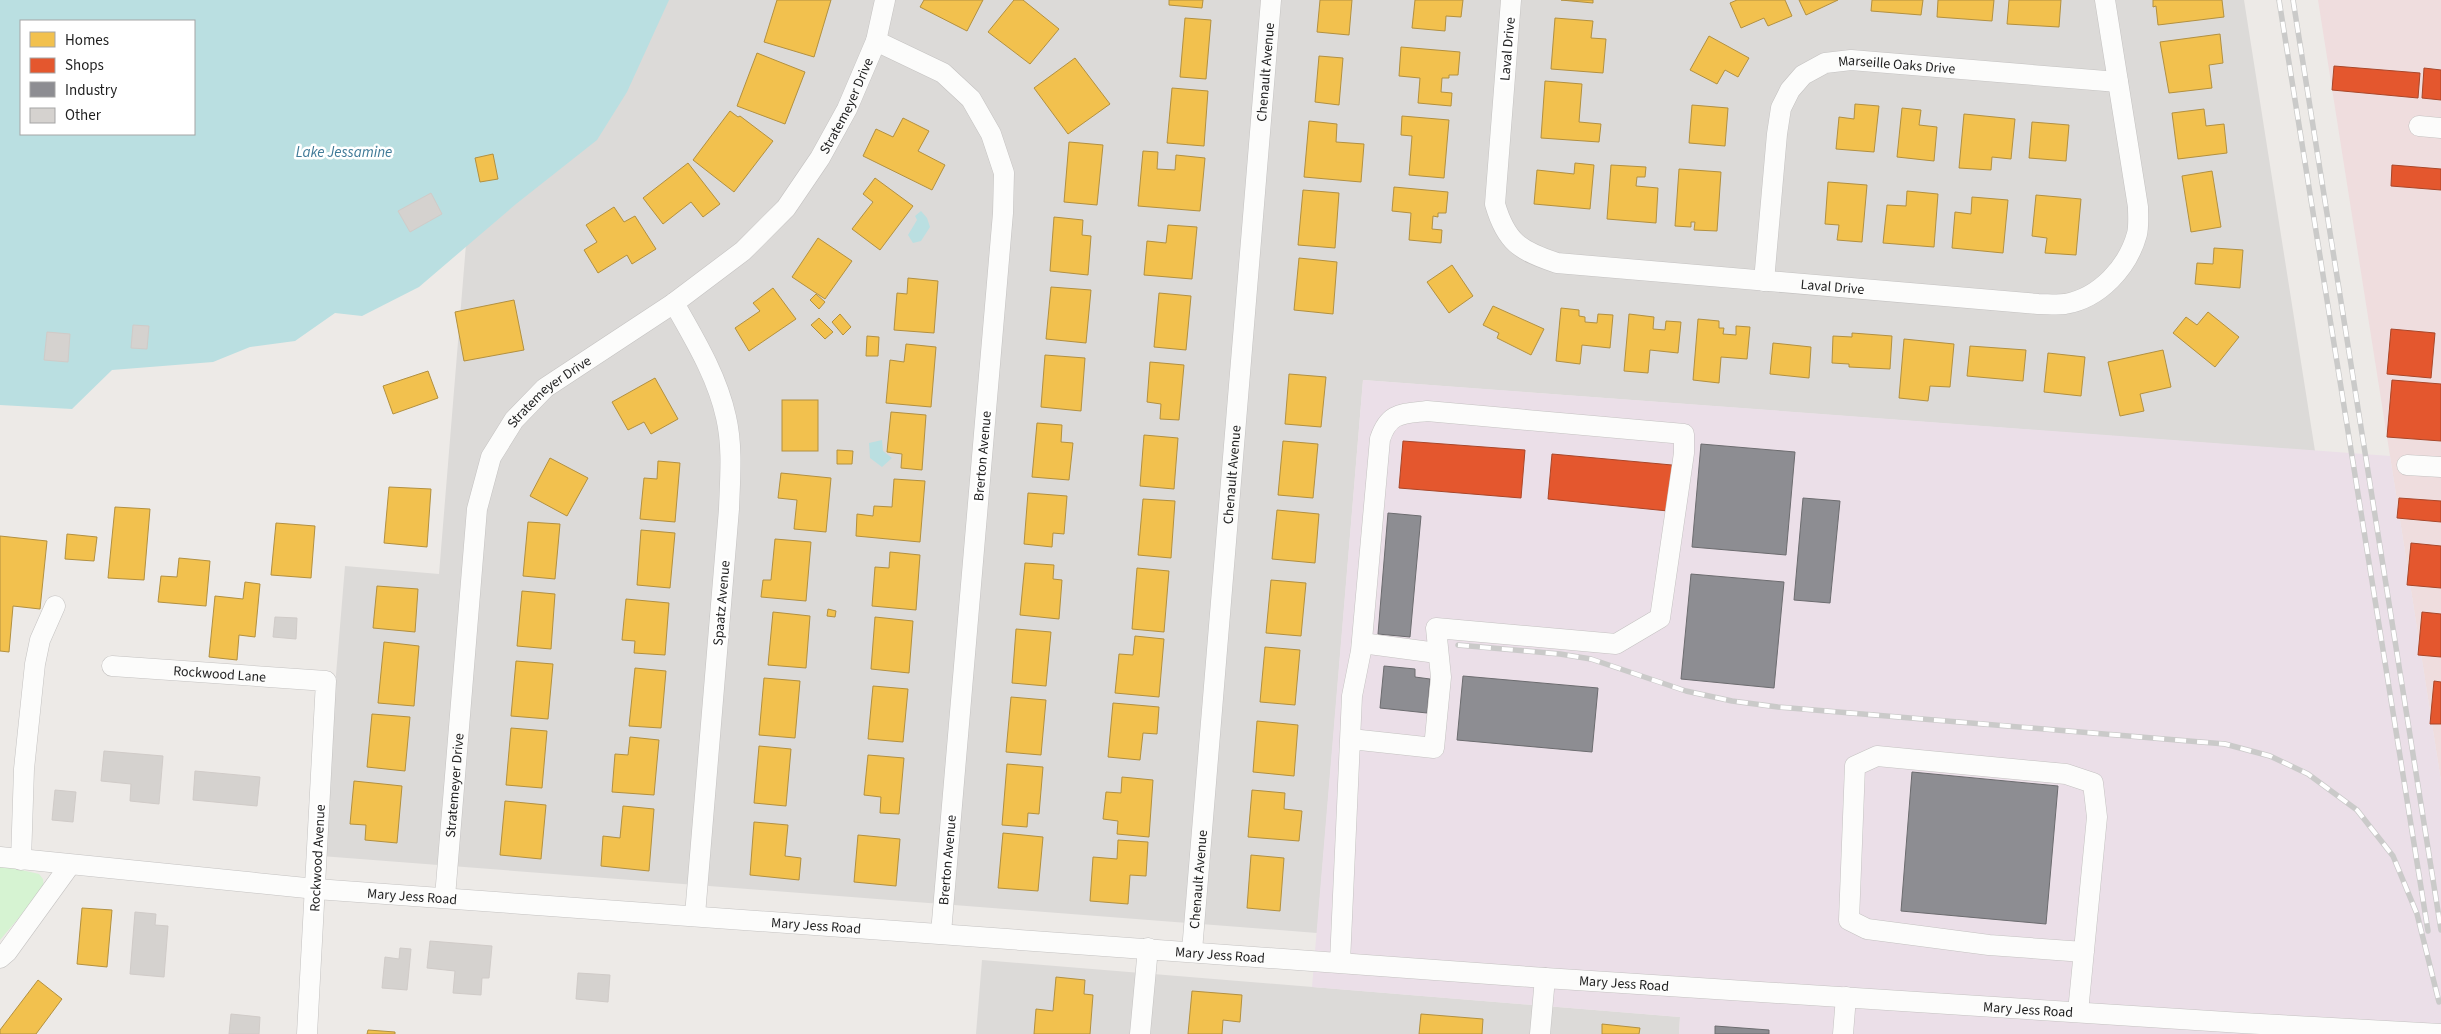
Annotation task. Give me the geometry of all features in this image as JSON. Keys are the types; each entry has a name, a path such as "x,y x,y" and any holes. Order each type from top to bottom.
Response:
{"street":[{"name":"Stratemeyer Drive","path":"445,897 477,509 491,457 514,420 545,388 674,303 743,251 786,208 820,158 847,109 876,41 886,0"},
{"name":"Chenault Avenue","path":"1192,951 1271,0"},
{"name":"Laval Drive","path":"1511,0 1494,204 1501,225 1512,241 1528,254 1557,264 2038,304 2064,304 2087,297 2107,283 2125,262 2137,233 2138,207 2105,0"},
{"name":"Brerton Avenue","path":"876,41 943,73 971,98 991,134 1004,173 1001,232 941,933"},
{"name":"Marseille Oaks Drive","path":"1764,281 1781,108 1790,90 1803,75 1824,63 1851,60 2118,82"},
{"path":"2419,126 2441,128"},
{"name":"Spaatz Avenue","path":"674,303 711,370 726,418 730,465 729,509 694,915"},
{"path":"1340,962 1350,739 1352,696 1362,643 1380,439 1384,426 1396,415 1427,411 1684,434 1684,453 1660,618 1616,644 1436,628 1437,653 1441,677 1434,748 1350,739"},
{"path":"2408,465 2441,467"},
{"path":"21,860 24,769 35,664 40,640 55,606"},
{"path":"1362,643 1437,653"},
{"name":"Rockwood Lane","path":"112,666 326,681"},
{"name":"Rockwood Avenue","path":"307,1034 326,681"},
{"path":"2078,1012 2084,952 2097,817 2092,782 2066,774 1877,756 1855,766 1849,920 1867,930 1990,945 2084,952"},
{"name":"Mary Jess Road","path":"0,857 316,889 1545,978 2078,1012 2243,1028 2441,1034"},
{"path":"0,958 7,952 70,865"},
{"path":"1140,1034 1148,948"},
{"path":"1540,1034 1545,978"},
{"path":"1843,1034 1846,997"}],"shaded area":[{"path":"486,0 2244,0 2315,451 1363,380 1317,933 321,856 345,566 439,574"},
{"path":"2318,0 2441,0 2441,781 2390,456"},
{"path":"1363,380 2390,456 2441,781 2441,1034 1679,1034 1680,1017 1312,987"},
{"path":"982,960 1680,1017 1679,1034 976,1034"}],"green space":[{"path":"0,865 39,874 43,879 44,888 0,940"}],"water":[{"name":"Lake Jessamine","path":"0,0 669,0 627,92 597,140 516,204 419,287 362,316 335,313 295,341 250,347 213,362 112,370 72,409 0,405"},
{"path":"921,211 927,218 930,227 921,241 913,243 908,235 917,220 915,216"},
{"path":"882,440 883,451 892,458 882,467 870,458 869,443"}],"building: Homes":[{"path":"777,0 831,0 814,57 764,42"},
{"path":"924,0 983,0 967,31 920,7"},
{"path":"1014,0 1023,0 1059,29 1030,64 988,32"},
{"path":"1169,0 1203,0 1202,8 1169,5"},
{"path":"1320,0 1352,0 1349,35 1317,32"},
{"path":"1415,0 1463,0 1461,17 1446,16 1445,31 1412,28"},
{"path":"1561,0 1593,0 1593,3"},
{"path":"1737,0 1785,0 1792,16 1768,26 1764,18 1741,28 1730,3"},
{"path":"1799,0 1838,0 1806,15"},
{"path":"1872,0 1923,0 1921,15 1871,11"},
{"path":"1938,0 1994,0 1992,21 1937,17"},
{"path":"2009,0 2061,0 2059,27 2007,24"},
{"path":"2153,0 2222,0 2224,17 2158,25 2156,6 2153,7"},
{"path":"1185,18 1211,20 1206,79 1180,77"},
{"path":"1555,18 1593,21 1591,38 1606,39 1603,73 1551,69"},
{"path":"2220,34 2223,63 2209,65 2212,88 2169,93 2160,42"},
{"path":"1709,36 1749,58 1738,77 1725,70 1717,84 1690,70"},
{"path":"1401,47 1460,52 1458,75 1449,75 1449,78 1442,78 1441,92 1452,93 1451,106 1418,103 1420,78 1399,76"},
{"path":"757,53 805,72 785,124 737,106"},
{"path":"1319,56 1343,58 1339,105 1315,102"},
{"path":"1075,58 1110,104 1068,134 1034,88"},
{"path":"1545,81 1582,84 1579,122 1601,124 1599,142 1541,138"},
{"path":"1172,88 1208,91 1204,146 1167,143"},
{"path":"1855,104 1879,106 1874,152 1836,149 1839,117 1854,119"},
{"path":"1692,105 1728,108 1725,146 1689,143"},
{"path":"1902,108 1921,110 1919,125 1937,127 1934,161 1897,157"},
{"path":"2204,109 2206,126 2224,124 2227,153 2178,159 2172,113"},
{"path":"730,111 738,117 740,116 773,141 734,192 693,160"},
{"path":"1964,114 2015,119 2011,159 1992,157 1991,170 1959,168"},
{"path":"1402,116 1449,120 1444,178 1409,175 1412,136 1401,135"},
{"path":"903,118 929,131 918,151 945,165 932,190 863,156 876,129 893,137"},
{"path":"1309,121 1337,124 1336,142 1364,144 1361,182 1304,177"},
{"path":"2032,122 2069,125 2066,161 2029,158"},
{"path":"1069,142 1103,145 1097,205 1064,202"},
{"path":"1143,151 1158,152 1157,169 1175,170 1176,155 1205,158 1200,211 1138,206"},
{"path":"493,154 498,179 480,182 475,158"},
{"path":"688,163 720,204 703,217 691,202 663,224 643,198"},
{"path":"1575,163 1594,165 1590,209 1534,204 1537,170 1574,174"},
{"path":"1611,165 1646,167 1645,177 1637,177 1636,186 1658,188 1656,223 1607,219"},
{"path":"1679,169 1721,172 1717,231 1694,230 1695,222 1691,222 1691,227 1675,226"},
{"path":"2212,171 2221,227 2191,232 2182,176"},
{"path":"875,178 913,206 880,250 852,229 873,202 863,194"},
{"path":"1828,182 1867,185 1862,242 1837,240 1839,225 1825,224"},
{"path":"1394,187 1448,192 1446,213 1438,213 1438,217 1433,216 1432,229 1442,230 1441,243 1409,240 1411,213 1392,211"},
{"path":"1303,190 1339,193 1335,248 1298,245"},
{"path":"1907,191 1938,194 1934,247 1883,243 1887,205 1906,206"},
{"path":"2036,195 2081,199 2076,255 2045,253 2047,238 2032,236"},
{"path":"1972,197 2008,200 2003,253 1952,248 1955,212 1971,214"},
{"path":"614,207 624,222 635,216 656,249 632,264 627,255 598,273 584,250 597,242 586,225"},
{"path":"1054,217 1083,220 1082,235 1091,236 1088,275 1050,271"},
{"path":"1168,225 1197,227 1192,279 1144,275 1147,241 1166,243"},
{"path":"818,238 852,261 825,299 792,277"},
{"path":"2214,248 2243,250 2240,288 2195,284 2197,263 2213,264"},
{"path":"1299,258 1337,262 1333,314 1294,310"},
{"path":"1452,265 1473,296 1449,313 1427,282"},
{"path":"908,278 938,281 934,333 894,330 897,293 907,294"},
{"path":"1051,287 1091,290 1086,343 1046,339"},
{"path":"773,288 796,319 749,351 735,328 760,311 753,303"},
{"path":"1159,293 1191,296 1186,350 1154,347"},
{"path":"816,294 825,302 819,309 810,300"},
{"path":"514,300 524,350 464,361 455,312"},
{"path":"1493,306 1544,329 1531,355 1497,338 1499,333 1483,325"},
{"path":"1561,308 1579,310 1579,316 1585,317 1585,322 1597,323 1598,314 1613,315 1610,348 1582,345 1580,364 1556,361"},
{"path":"2208,312 2239,337 2215,367 2173,333 2186,317 2197,325"},
{"path":"840,314 851,327 843,335 832,322"},
{"path":"1629,314 1654,317 1653,329 1665,330 1666,321 1681,322 1678,353 1650,350 1648,373 1624,371"},
{"path":"819,318 833,332 825,339 811,325"},
{"path":"1698,319 1719,321 1719,328 1724,328 1723,334 1736,335 1736,326 1750,327 1747,359 1721,357 1719,383 1693,380"},
{"path":"1852,333 1892,336 1890,369 1849,367 1849,364 1832,363 1833,336 1852,337"},
{"path":"867,336 879,337 878,356 866,356"},
{"path":"1904,339 1954,344 1950,387 1930,386 1928,401 1899,398"},
{"path":"1773,343 1811,347 1809,378 1770,374"},
{"path":"906,344 936,347 931,407 886,403 890,360 904,362"},
{"path":"1970,346 2026,350 2023,381 1967,376"},
{"path":"2163,350 2171,387 2140,394 2144,411 2120,416 2108,362"},
{"path":"2048,353 2085,357 2081,396 2044,392"},
{"path":"1045,355 1085,358 1081,411 1041,407"},
{"path":"1150,362 1184,365 1179,420 1160,419 1161,404 1147,402"},
{"path":"428,371 438,398 393,414 383,386"},
{"path":"1289,374 1326,377 1321,427 1285,424"},
{"path":"655,378 678,419 651,434 644,422 628,430 612,402"},
{"path":"782,400 818,400 818,451 782,451"},
{"path":"891,412 926,415 922,470 901,468 902,454 887,452"},
{"path":"1037,423 1062,425 1061,442 1073,443 1069,480 1032,477"},
{"path":"1144,435 1178,438 1174,489 1140,486"},
{"path":"1283,441 1318,444 1313,498 1278,495"},
{"path":"837,450 853,451 852,464 837,464"},
{"path":"550,458 588,478 567,516 530,496"},
{"path":"658,461 680,463 675,522 640,519 644,478 657,479"},
{"path":"781,473 831,478 826,532 794,529 797,500 778,498"},
{"path":"894,479 925,481 920,542 856,536 857,514 873,516 874,506 892,507"},
{"path":"389,487 431,489 427,547 384,543"},
{"path":"1028,493 1067,496 1064,534 1053,533 1052,547 1024,544"},
{"path":"1143,499 1175,501 1171,558 1138,555"},
{"path":"115,507 150,509 144,580 108,578"},
{"path":"1277,510 1319,514 1315,563 1272,559"},
{"path":"528,522 560,524 555,579 523,576"},
{"path":"276,523 315,526 311,578 271,575"},
{"path":"641,530 675,533 670,588 637,585"},
{"path":"67,534 97,537 94,561 65,559"},
{"path":"0,536 47,541 40,609 13,606 9,652 0,651"},
{"path":"775,539 811,542 806,601 761,597 763,580 771,580"},
{"path":"890,552 920,555 916,610 872,606 875,567 889,568"},
{"path":"179,558 210,561 206,606 158,602 161,576 177,577"},
{"path":"1025,563 1054,565 1053,579 1062,580 1059,619 1020,615"},
{"path":"1137,568 1169,571 1164,632 1132,629"},
{"path":"1271,580 1306,583 1301,636 1266,633"},
{"path":"245,582 260,584 255,637 239,635 237,660 209,657 215,596 243,599"},
{"path":"377,586 418,589 415,632 373,628"},
{"path":"522,591 555,594 551,649 517,646"},
{"path":"626,599 669,603 665,655 634,653 635,641 622,640"},
{"path":"828,609 836,611 835,617 827,616"},
{"path":"773,612 810,616 806,668 768,665"},
{"path":"875,617 913,621 909,673 871,669"},
{"path":"1016,629 1051,632 1046,686 1012,683"},
{"path":"1135,636 1164,639 1159,697 1115,693 1119,654 1133,655"},
{"path":"384,642 419,646 414,706 378,703"},
{"path":"1265,647 1300,650 1295,705 1260,702"},
{"path":"516,661 553,664 548,719 511,716"},
{"path":"635,668 666,671 661,728 629,726"},
{"path":"764,678 800,681 795,738 759,735"},
{"path":"873,686 908,689 903,742 868,739"},
{"path":"1011,697 1046,700 1041,755 1006,752"},
{"path":"1113,703 1159,707 1157,734 1143,733 1140,760 1108,757"},
{"path":"372,714 410,717 405,771 367,767"},
{"path":"1257,721 1298,725 1294,776 1253,772"},
{"path":"511,728 547,731 542,788 506,785"},
{"path":"630,737 659,740 654,795 612,792 615,754 628,755"},
{"path":"759,746 791,749 786,806 754,803"},
{"path":"868,755 904,758 899,814 880,813 881,797 864,795"},
{"path":"1007,764 1043,767 1039,814 1028,813 1027,827 1002,825"},
{"path":"1122,777 1153,780 1149,837 1117,834 1118,821 1103,819 1106,792 1121,793"},
{"path":"354,781 402,786 397,843 365,840 366,825 350,824"},
{"path":"1252,790 1285,793 1284,809 1302,811 1299,841 1248,837"},
{"path":"505,801 546,805 541,859 500,855"},
{"path":"623,806 654,809 649,871 601,866 603,836 620,838"},
{"path":"754,822 788,825 785,856 801,858 799,880 750,875"},
{"path":"1003,833 1043,837 1038,891 998,888"},
{"path":"858,835 900,839 896,886 854,882"},
{"path":"1118,840 1148,842 1146,876 1130,875 1128,904 1090,901 1093,857 1117,859"},
{"path":"1251,855 1284,858 1280,911 1247,908"},
{"path":"82,908 112,910 107,967 77,964"},
{"path":"1056,977 1085,980 1084,994 1093,995 1090,1034 1034,1034 1036,1009 1053,1011"},
{"path":"38,980 62,999 36,1034 0,1034 0,1030"},
{"path":"1192,991 1242,995 1240,1022 1223,1020 1222,1034 1188,1034"},
{"path":"1421,1014 1483,1019 1482,1034 1419,1034"},
{"path":"1602,1024 1640,1028 1639,1034 1602,1034"},
{"path":"368,1030 395,1032 395,1034 367,1034"}],"building: Shops":[{"path":"2334,66 2420,73 2418,98 2332,90"},
{"path":"2424,68 2441,70 2441,100 2422,98"},
{"path":"2392,165 2441,169 2441,190 2391,186"},
{"path":"2391,329 2435,333 2431,378 2387,374"},
{"path":"2392,380 2441,384 2441,441 2387,437"},
{"path":"1403,441 1525,450 1521,498 1399,488"},
{"path":"1552,454 1672,465 1668,511 1548,499"},
{"path":"2399,498 2441,501 2441,522 2397,518"},
{"path":"2411,543 2441,546 2441,588 2407,585"},
{"path":"2422,612 2441,614 2441,657 2418,655"},
{"path":"2434,681 2441,682 2441,724 2430,724"}],"building: Industry":[{"path":"1701,444 1795,452 1786,555 1692,547"},
{"path":"1803,498 1840,501 1830,603 1794,600"},
{"path":"1388,513 1421,516 1410,637 1378,634"},
{"path":"1691,574 1784,582 1774,688 1681,679"},
{"path":"1384,666 1415,669 1415,677 1430,679 1427,713 1380,708"},
{"path":"1463,676 1598,688 1592,752 1457,740"},
{"path":"1912,772 2058,786 2046,924 1901,911"},
{"path":"1715,1026 1769,1030 1769,1034 1715,1034"}],"building: Other":[{"path":"431,193 442,214 410,232 398,211"},
{"path":"133,325 149,326 147,349 131,348"},
{"path":"47,332 70,334 68,362 44,360"},
{"path":"275,617 297,618 296,639 273,637"},
{"path":"104,751 163,756 159,804 130,801 131,784 101,781"},
{"path":"195,771 260,777 257,806 193,800"},
{"path":"55,790 76,792 73,822 52,820"},
{"path":"135,912 156,914 155,925 168,926 164,977 130,974"},
{"path":"430,941 492,946 489,978 482,978 481,995 453,993 455,971 427,968"},
{"path":"400,948 411,949 407,990 382,988 385,957 399,959"},
{"path":"578,973 610,975 608,1002 576,999"},
{"path":"231,1014 260,1017 259,1034 229,1034"}],"railway":[{"path":"2279,0 2428,931"},
{"path":"2293,0 2441,930"},
{"path":"1458,645 1560,654 1591,659 1686,691 1732,701 1778,707 2225,744 2270,756 2308,774 2357,810 2393,856 2417,914 2439,1002"}]}
